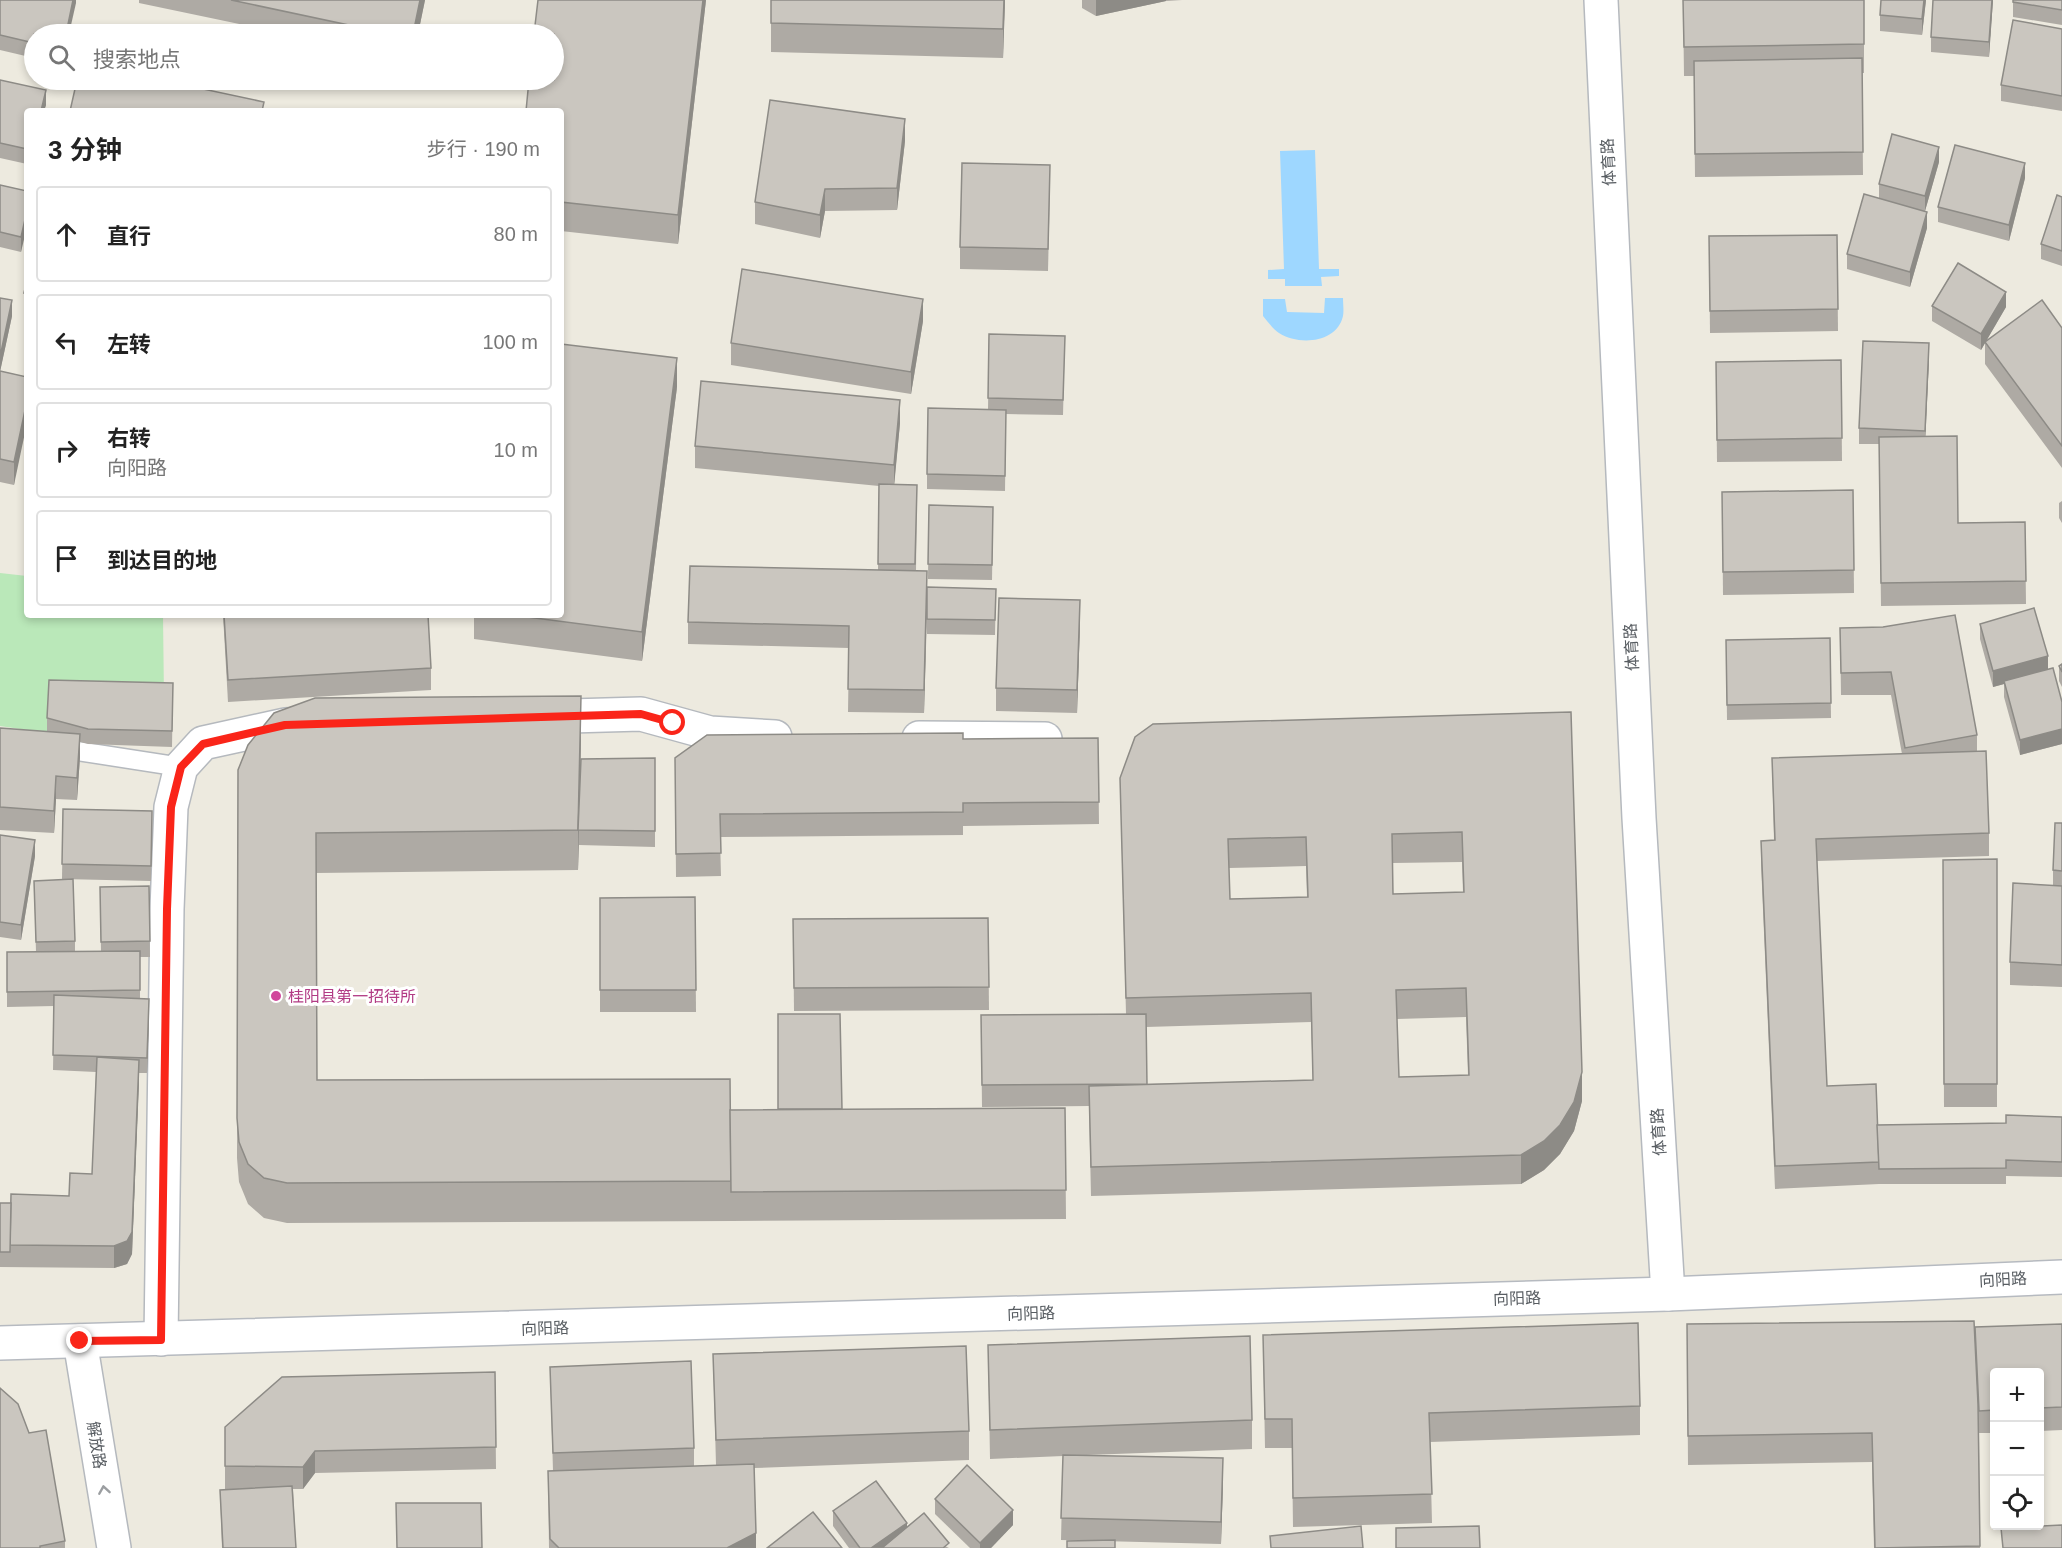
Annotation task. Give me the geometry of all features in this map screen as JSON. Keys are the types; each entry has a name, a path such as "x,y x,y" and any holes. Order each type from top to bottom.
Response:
{"street":[{"name":"体育路","path":"1601,0 1639,818 1668,1294"},
{"path":"511,718 641,714 710,733 808,737"},
{"path":"161,1340 167,909 171,807 181,767 203,744 285,725 333,723"},
{"path":"890,738 1064,740"},
{"name":"向阳路","path":"0,1343 1668,1294 2062,1277"},
{"name":"解放路","path":"80,1341 114,1548"}],"lane":[{"path":"35,745 181,767"}],"green space":[{"path":"0,573 24,576 24,618 163,618 164,699 49,696 47,733 0,726"}],"water":[{"path":"1315,150 1319,269 1339,269 1339,276 1321,277 1322,286 1285,286 1285,279 1268,279 1268,270 1284,269 1280,151"},
{"path":"1325,298 1343,298 1343,316 1333,332 1316,340 1297,340 1287,337 1277,331 1263,316 1263,299 1285,299 1287,312 1324,313"}],"building":[{"path":"0,0 73,0 68,24 24,24 24,41 0,35"},
{"path":"231,0 420,0 415,24 344,24"},
{"path":"538,0 703,0 678,215 564,202 564,108 526,108 528,90 564,90 564,24 535,24"},
{"path":"771,0 1004,0 1003,29 771,23"},
{"path":"1683,0 1864,0 1864,44 1684,47"},
{"path":"1881,0 1924,0 1922,19 1880,15"},
{"path":"1933,0 1992,0 1989,42 1931,37"},
{"path":"2013,0 2062,0 2062,10 2013,2"},
{"path":"2013,20 2062,29 2062,96 2001,85"},
{"path":"1862,58 1863,152 1695,154 1694,61"},
{"path":"0,80 24,85 24,90 46,90 42,108 24,108 24,148 0,143"},
{"path":"75,90 208,90 264,102 263,108 71,108"},
{"path":"770,100 905,119 897,188 825,189 820,215 755,202"},
{"path":"1892,134 1939,147 1925,196 1879,184"},
{"path":"1955,145 2025,163 2009,225 1938,207"},
{"path":"962,163 1050,165 1048,249 960,247"},
{"path":"0,185 24,190 24,224 21,237 0,232"},
{"path":"1864,194 1927,212 1910,272 1847,254"},
{"path":"2057,195 2062,197 2062,251 2041,244"},
{"path":"1837,235 1838,309 1710,311 1709,236"},
{"path":"1958,263 2006,292 1981,334 1932,306"},
{"path":"742,269 923,299 911,372 731,343"},
{"path":"0,298 12,300 0,357"},
{"path":"2042,300 2062,328 2062,446 1985,342"},
{"path":"989,334 1065,336 1063,400 988,398"},
{"path":"1863,341 1929,343 1925,431 1859,428"},
{"path":"564,344 677,358 642,632 535,618 564,618"},
{"path":"1841,360 1842,438 1717,440 1716,362"},
{"path":"0,371 24,376 24,415 14,462 0,459"},
{"path":"701,381 900,400 894,465 695,446"},
{"path":"928,408 1006,410 1005,476 927,474"},
{"path":"1957,436 1958,523 2025,522 2026,581 1881,583 1879,437"},
{"path":"879,484 917,485 915,564 878,564"},
{"path":"1853,490 1854,570 1723,572 1722,492"},
{"path":"929,505 993,507 992,565 928,564"},
{"path":"690,566 927,571 924,690 848,689 849,626 688,622"},
{"path":"927,587 996,589 995,620 927,619"},
{"path":"999,598 1080,600 1077,690 996,688"},
{"path":"2034,608 2048,656 1993,671 1980,624"},
{"path":"1955,615 1977,735 1905,748 1891,672 1841,673 1840,628 1883,627"},
{"path":"224,618 428,618 431,668 228,680"},
{"path":"1830,638 1831,703 1727,705 1726,640"},
{"path":"2053,668 2062,702 2062,729 2020,740 2004,681"},
{"path":"49,680 173,683 172,731 88,729 47,718"},
{"name":"桂阳县第一招待所","path":"581,696 578,830 316,833 317,1080 730,1079 731,1181 287,1183 264,1178 248,1164 239,1142 237,1118 238,770 248,745 274,713 315,698"},
{"path":"1571,712 1582,1072 1574,1102 1560,1125 1544,1141 1521,1155 1091,1167 1089,1086 1313,1080 1311,993 1126,998 1120,778 1135,737 1153,724","holes":["1462,832 1464,892 1393,894 1392,834","1306,837 1308,897 1230,899 1228,839","1466,988 1469,1075 1399,1077 1396,990"]},
{"path":"0,728 80,734 77,778 56,776 54,811 0,807"},
{"path":"963,733 963,739 1098,738 1099,802 963,803 963,812 720,814 721,853 676,854 675,758 707,735"},
{"path":"1986,751 1989,833 1816,839 1827,1086 1876,1084 1879,1162 1775,1166 1761,841 1775,840 1772,758"},
{"path":"655,758 655,831 578,830 581,759"},
{"path":"63,809 152,811 151,866 62,864"},
{"path":"2055,823 2062,823 2062,871 2053,870"},
{"path":"0,835 35,840 21,925 0,922"},
{"path":"1997,859 1997,1084 1944,1084 1943,860"},
{"path":"73,879 75,941 36,942 34,881"},
{"path":"2013,883 2062,886 2062,965 2010,962"},
{"path":"149,886 150,941 101,942 100,887"},
{"path":"695,897 696,990 600,990 600,898"},
{"path":"988,918 989,987 794,988 793,919"},
{"path":"140,951 140,990 7,992 7,952"},
{"path":"54,995 149,999 147,1058 53,1055"},
{"path":"778,1014 840,1014 842,1109 778,1109"},
{"path":"1146,1014 1147,1084 982,1085 981,1015"},
{"path":"97,1057 139,1060 132,1232 127,1241 114,1246 10,1245 11,1194 69,1196 70,1173 92,1174"},
{"path":"1065,1108 1066,1190 731,1192 730,1110"},
{"path":"2006,1115 2062,1117 2062,1162 2006,1160 2006,1168 1879,1169 1877,1125 2006,1123"},
{"path":"0,1203 11,1203 10,1252 0,1252"},
{"path":"1974,1321 1980,1546 1875,1548 1872,1433 1688,1436 1687,1324"},
{"path":"1638,1323 1640,1406 1429,1413 1432,1494 1293,1498 1292,1419 1265,1419 1263,1335"},
{"path":"2062,1324 2062,1407 2044,1408 2044,1368 1990,1368 1990,1410 1979,1411 1975,1327"},
{"path":"1250,1336 1252,1420 990,1430 988,1345"},
{"path":"966,1346 969,1431 716,1440 713,1354"},
{"path":"691,1361 694,1448 553,1453 550,1367"},
{"path":"495,1372 496,1447 315,1451 303,1467 225,1466 225,1427 282,1377"},
{"path":"0,1388 18,1404 29,1433 46,1430 65,1541 40,1546 40,1548 0,1548"},
{"path":"1063,1455 1223,1458 1221,1522 1061,1518"},
{"path":"754,1464 756,1533 727,1548 559,1548 550,1539 548,1471"},
{"path":"967,1465 1013,1510 980,1543 935,1499"},
{"path":"876,1481 907,1523 871,1548 860,1548 833,1511"},
{"path":"292,1486 296,1548 223,1548 220,1490"},
{"path":"396,1503 481,1503 482,1548 397,1548"},
{"path":"813,1512 842,1548 767,1548"},
{"path":"924,1513 949,1543 943,1548 882,1548"},
{"path":"2062,1525 2062,1548 2003,1548 2001,1530 2044,1530 2044,1526"},
{"path":"1361,1526 1363,1548 1271,1548 1270,1536"},
{"path":"1479,1526 1480,1548 1396,1548 1396,1528"},
{"path":"1115,1540 1115,1548 1067,1548 1067,1541"}],"place":[{"name":"桂阳县第一招待所","path":"276,996"}],"route":[{"path":"80,1341 161,1340 167,909 171,807 181,767 203,744 285,725 641,714 673,723"}]}
